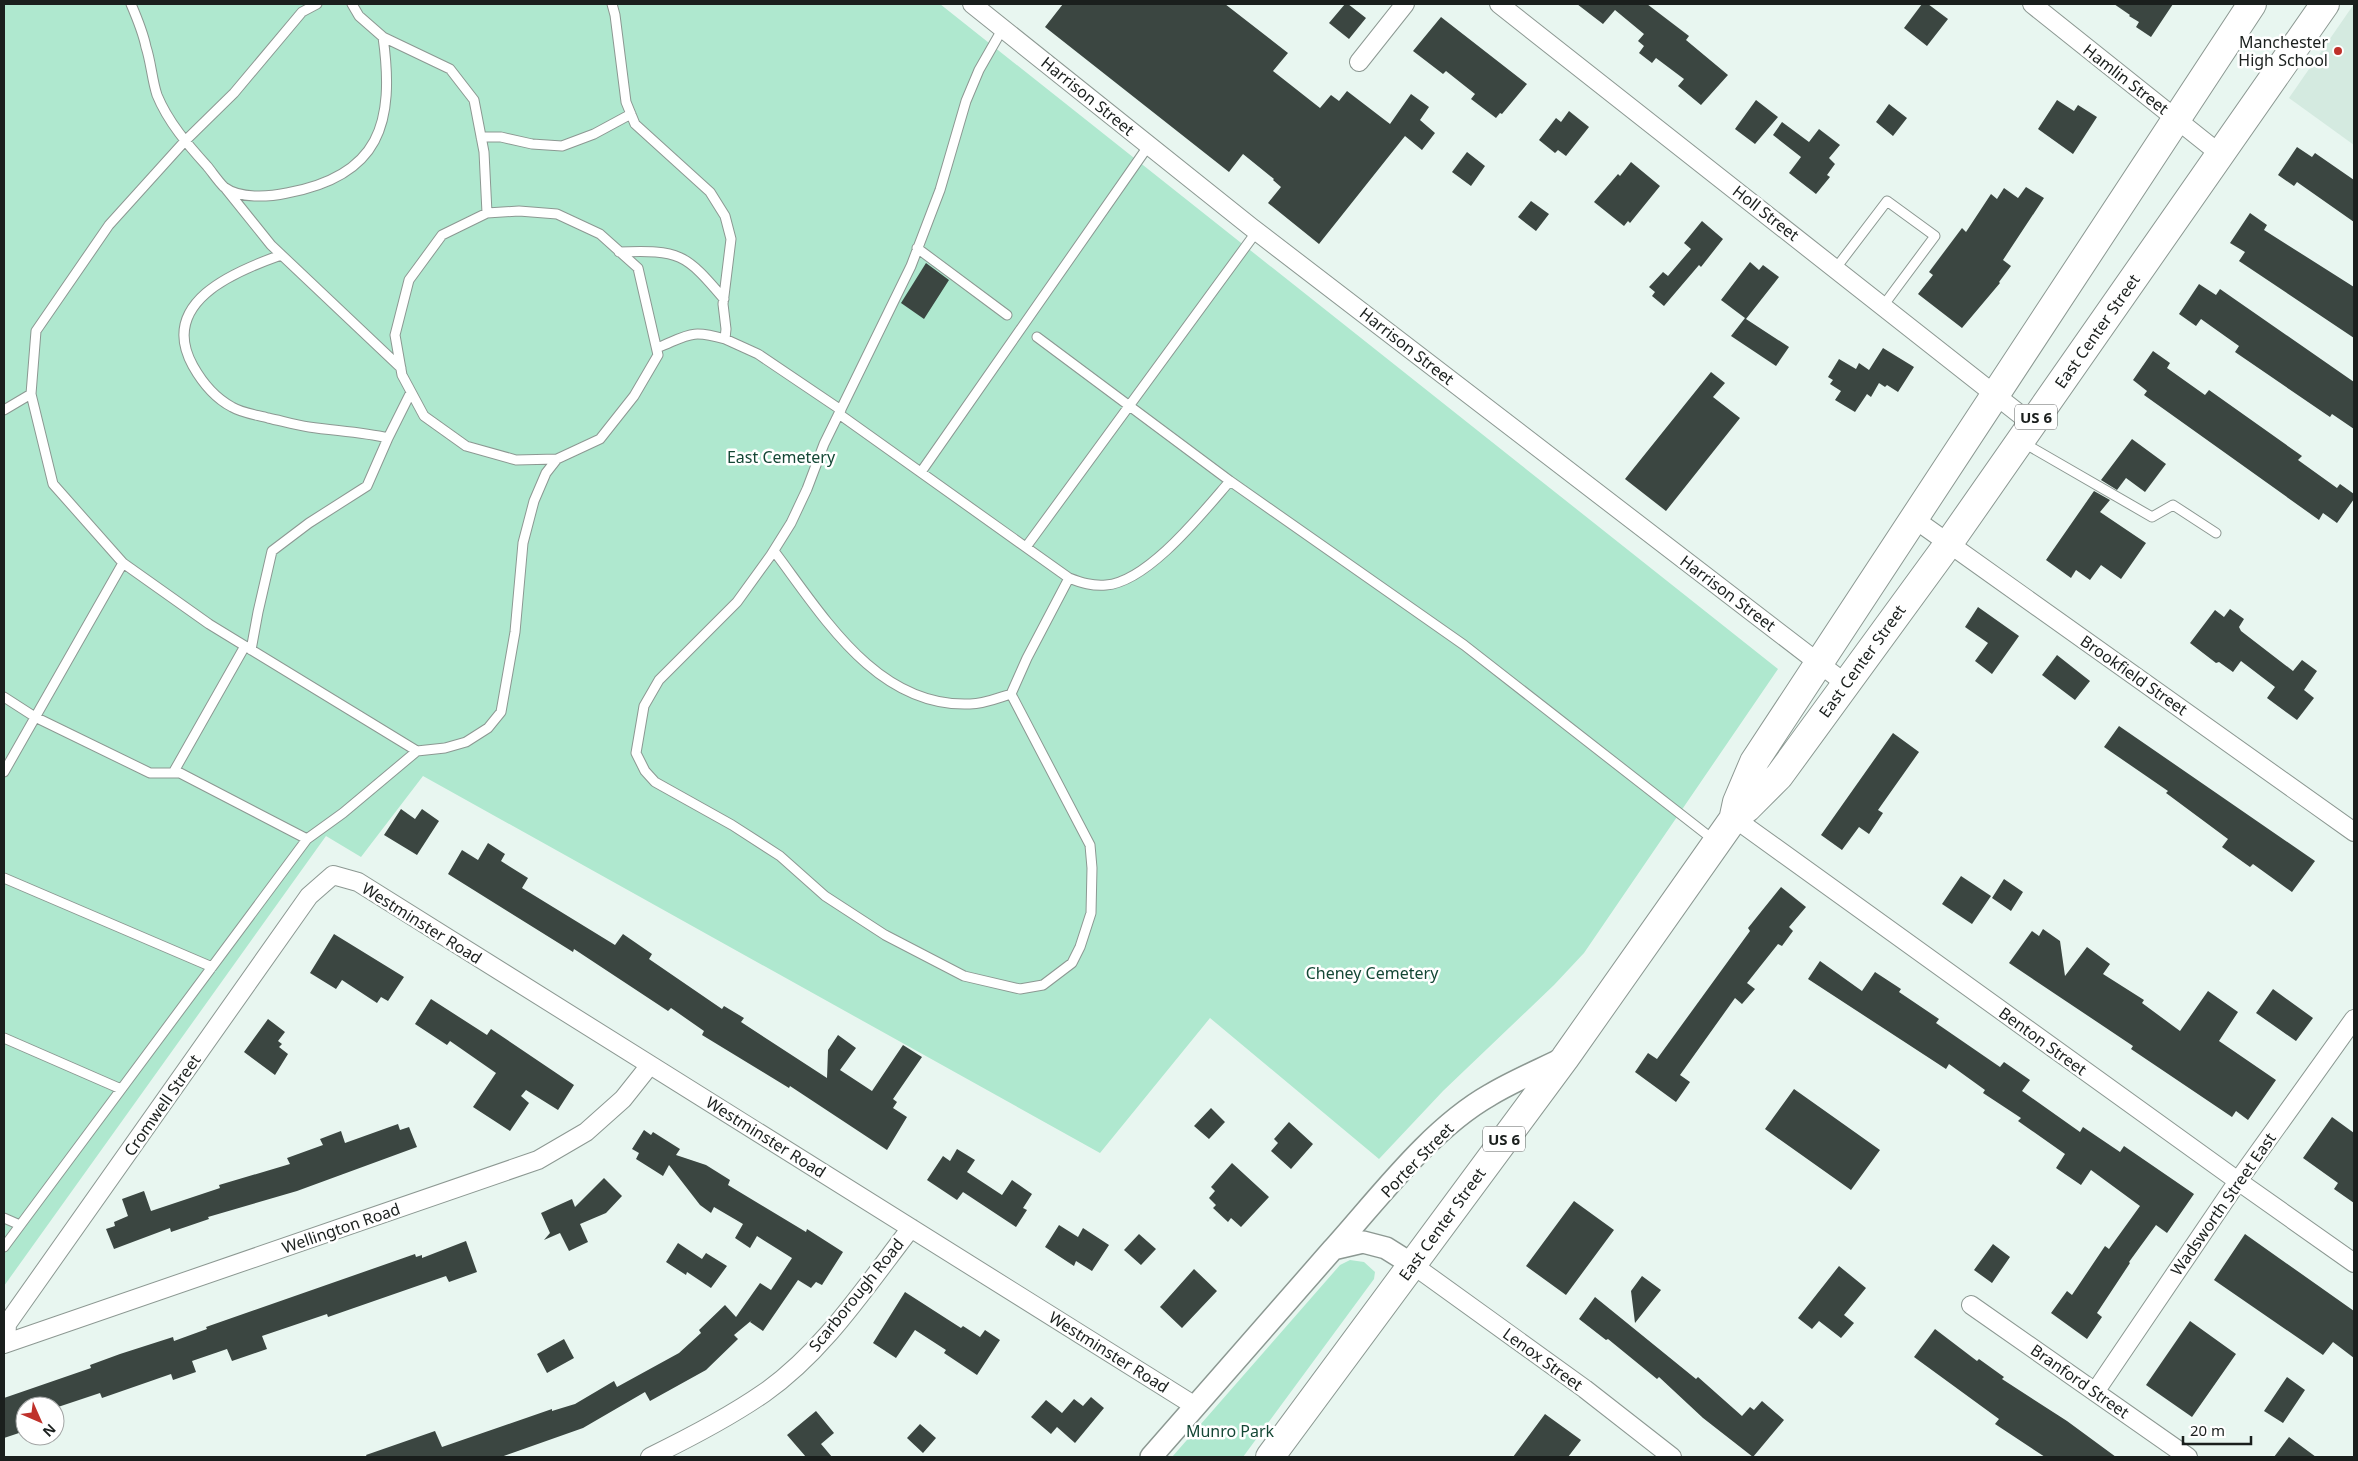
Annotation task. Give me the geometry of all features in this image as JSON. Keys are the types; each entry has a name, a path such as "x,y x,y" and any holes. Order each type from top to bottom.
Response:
{"main road":[{"name":"East Center Street","path":"1734,818 1737,802 1754,762 2252,4"},
{"name":"East Center Street","path":"1270,1457 1565,1058 1734,818 1747,808 1779,776 1949,543 2324,4"}],"street":[{"name":"Harrison Street","path":"972,4 993,10 1003,28 1257,231 1846,684"},
{"path":"1359,62 1405,4"},
{"name":"Holl Street","path":"1499,4 1995,393 2026,432"},
{"name":"Hamlin Street","path":"2032,4 2220,154"},
{"name":"Brookfield Street","path":"1913,518 2354,832"},
{"name":"Benton Street","path":"1734,818 2354,1263"},
{"name":"Westminster Road","path":"333,875 358,882 1195,1406"},
{"name":"Cromwell Street","path":"5,1344 7,1324 309,896 333,875"},
{"name":"Wadsworth Street East","path":"2095,1392 2238,1181 2354,1019"},
{"name":"Porter Street","path":"1151,1457 1333,1249 1432,1140 1489,1095 1565,1058"},
{"name":"Wellington Road","path":"5,1344 538,1160 586,1132 623,1099 650,1065"},
{"name":"Scarborough Road","path":"650,1457 708,1429 765,1392 804,1358 845,1314 910,1228"},
{"path":"1333,1249 1363,1242 1386,1248 1412,1265"},
{"name":"Lenox Street","path":"1412,1265 1585,1389 1672,1457"},
{"name":"Branford Street","path":"1972,1305 2188,1457"}],"lane":[{"path":"132,4 146,45 157,95 184,142 281,255 401,368"},
{"path":"316,4 302,12 234,93 184,142 109,225 36,331 31,394 53,484 122,563 209,624 417,751"},
{"path":"352,4 359,16 383,37 450,69 474,100 484,152 487,213"},
{"path":"612,4 626,102 635,124 710,192 725,216 731,240 724,299 725,339"},
{"path":"1003,28 979,70 966,101 940,190 918,248 816,462 807,490 791,523 774,551 737,602 659,680 644,706 639,726 636,753 644,771 655,782 732,825 780,856 826,896 885,934 964,976 1020,988 1043,985 1072,963 1080,947 1091,913 1092,868 1090,845 1011,694"},
{"path":"224,187 244,195 281,194 307,190 352,169 366,156 384,116 387,64 383,37"},
{"path":"481,137 501,137 532,144 562,146 594,134 631,114"},
{"path":"921,472 1149,145"},
{"path":"1836,268 1887,201 1935,236 1883,306"},
{"path":"519,211 557,214 600,234 619,252 638,268 658,355 634,396 600,439 557,458 516,460 466,446 424,416 402,375 395,335 410,280 442,234 487,213 519,211"},
{"path":"1026,547 1257,231"},
{"path":"918,248 1007,315"},
{"path":"619,252 666,252 683,258 696,268 724,299"},
{"path":"281,255 233,274 208,290 190,309 182,332 186,354 200,380 232,408 308,427 388,438"},
{"path":"657,348 686,334 705,334 725,339 758,354 1069,578 1087,585 1100,585 1129,579 1156,560 1230,481"},
{"path":"1037,337 1230,481 1464,645 1716,843"},
{"path":"173,773 248,648 272,551 309,523 367,486 411,392"},
{"path":"4,410 31,394"},
{"path":"2026,432 2152,517 2173,505 2216,533"},
{"path":"4,1247 307,839 343,813 417,751 445,748 466,742 488,728 501,712 515,632 523,543 534,501 546,473 557,458"},
{"path":"774,551 853,654 875,672 904,689 944,703 972,704 1011,694"},
{"path":"4,772 122,563"},
{"path":"1011,694 1027,658 1069,578"},
{"path":"4,697 35,717 150,773 180,773 307,839"},
{"path":"4,878 212,967"},
{"path":"4,1038 121,1089"},
{"path":"4,1218 20,1225"}],"shaded area":[{"name":"Manchester High School","path":"2354,4 2354,145 2289,98"}],"green space":[{"name":"East Cemetery","path":"4,4 940,4 1778,669 1584,953 1554,985 1443,1091 1379,1159 1210,1018 1100,1153 423,776 361,857 326,836 4,1286"},
{"name":"Munro Park","path":"1350,1260 1364,1262 1375,1272 1374,1279 1243,1457 1172,1457 1340,1265"}],"building":[{"path":"1063,4 1225,4 1288,53 1273,71 1320,108 1331,95 1339,101 1347,91 1390,124 1411,94 1429,107 1420,120 1435,133 1422,150 1405,136 1319,244 1268,203 1281,187 1243,154 1229,172 1045,27"},
{"path":"1345,4 1348,4 1366,18 1349,39 1329,23"},
{"path":"1577,4 1647,4 1689,36 1686,40 1728,75 1701,105 1678,86 1684,79 1656,58 1652,63 1639,53 1644,46 1638,41 1644,34 1615,10 1603,24"},
{"path":"1922,4 1928,4 1948,19 1927,46 1904,28"},
{"path":"2114,4 2173,4 2151,37 2136,27 2139,22"},
{"path":"1441,17 1527,84 1502,114 1500,113 1496,118 1471,99 1475,94 1446,71 1443,74 1413,51"},
{"path":"1756,100 1778,117 1755,144 1735,129"},
{"path":"2057,100 2074,111 2078,105 2097,117 2073,154 2038,129"},
{"path":"1889,104 1907,118 1893,136 1876,122"},
{"path":"1569,111 1589,127 1566,156 1558,150 1555,153 1539,140 1556,118 1561,122"},
{"path":"1782,122 1809,142 1819,129 1840,145 1829,158 1835,164 1827,175 1830,177 1816,194 1789,173 1801,157 1773,135"},
{"path":"2297,147 2312,157 2315,153 2354,180 2354,222 2297,182 2294,186 2278,175"},
{"path":"1467,152 1485,166 1471,186 1452,172"},
{"path":"1631,162 1660,186 1630,223 1628,221 1624,226 1594,202"},
{"path":"2026,187 2044,198 2003,260 2011,266 2000,283 1962,328 1918,294 1933,275 1929,272 1962,228 1966,232 1991,194 1997,199 2004,188 2018,198"},
{"path":"1531,201 1549,214 1536,231 1518,217"},
{"path":"2250,213 2267,225 2264,230 2354,287 2354,338 2239,261 2245,252 2230,243"},
{"path":"1702,221 1723,239 1701,267 1699,265 1664,306 1652,296 1655,292 1649,287 1663,272 1668,276 1691,249 1684,243"},
{"path":"1750,262 1759,270 1763,265 1779,277 1746,319 1789,347 1776,366 1731,336 1745,318 1721,300"},
{"path":"926,263 949,280 924,319 901,303"},
{"path":"2199,284 2216,295 2220,289 2354,382 2354,429 2332,414 2330,417 2235,352 2239,346 2201,319 2196,326 2179,314"},
{"path":"1883,348 1914,367 1898,392 1887,385 1885,387 1879,383 1871,397 1867,394 1855,412 1835,400 1841,391 1830,384 1833,380 1828,377 1839,359 1856,369 1859,363 1869,370"},
{"path":"2153,351 2170,363 2167,368 2205,395 2209,390 2302,456 2298,460 2337,488 2340,484 2354,494 2354,499 2337,523 2323,513 2319,520 2144,395 2147,391 2133,380"},
{"path":"1711,372 1725,383 1713,397 1740,418 1666,511 1625,479"},
{"path":"2132,439 2166,464 2145,492 2126,478 2117,490 2101,480"},
{"path":"2094,491 2110,500 2100,512 2146,543 2121,579 2101,565 2090,580 2076,570 2071,578 2046,560"},
{"path":"1978,607 2019,636 1992,674 1975,661 1988,643 1965,627"},
{"path":"2230,609 2244,619 2239,627 2241,631 2293,671 2302,660 2317,671 2304,690 2314,698 2297,720 2267,698 2275,687 2241,661 2233,672 2219,662 2216,663 2190,643 2215,610 2224,617"},
{"path":"2057,655 2090,681 2075,700 2042,675"},
{"path":"2119,726 2315,861 2292,892 2253,864 2250,867 2222,847 2228,839 2166,793 2168,791 2104,747"},
{"path":"1893,733 1919,752 1878,810 1883,813 1869,834 1859,827 1842,850 1821,835"},
{"path":"401,809 415,819 422,809 439,821 417,855 384,835"},
{"path":"488,843 505,854 501,861 528,878 522,888 615,945 623,934 652,954 649,959 722,1009 724,1006 744,1018 741,1022 827,1078 828,1050 838,1035 856,1048 840,1070 872,1091 903,1045 922,1057 893,1099 897,1102 893,1108 907,1117 887,1150 790,1086 789,1088 702,1035 704,1031 671,1008 668,1011 574,949 573,952 448,874 462,850 478,860"},
{"path":"1961,876 1991,896 1972,924 1942,904"},
{"path":"2004,879 2023,892 2011,911 1992,898"},
{"path":"1781,887 1806,907 1789,927 1793,931 1782,946 1778,944 1747,983 1755,989 1742,1004 1735,998 1680,1075 1690,1082 1676,1102 1635,1072 1648,1053 1657,1059 1750,931 1748,928"},
{"path":"2043,929 2060,941 2065,976 2087,947 2110,964 2103,974 2144,1000 2142,1003 2180,1031 2208,991 2238,1012 2219,1041 2276,1080 2248,1120 2236,1111 2232,1117 2131,1049 2133,1046 2009,963 2032,931 2039,936"},
{"path":"334,934 404,977 388,1001 381,997 377,1003 342,980 336,989 310,973"},
{"path":"1820,961 1862,991 1875,972 1901,989 1899,992 1939,1019 1936,1023 2000,1067 2004,1062 2030,1080 2022,1091 2080,1132 2083,1127 2120,1152 2124,1146 2194,1194 2167,1233 2156,1225 2129,1262 2097,1313 2102,1317 2087,1339 2051,1313 2067,1291 2072,1295 2105,1246 2109,1249 2140,1206 2091,1170 2081,1185 2056,1168 2065,1154 2018,1121 2021,1118 1983,1093 1985,1090 1949,1064 1946,1069 1808,979"},
{"path":"2273,989 2313,1018 2296,1041 2256,1013"},
{"path":"431,999 487,1035 491,1029 574,1085 558,1110 526,1090 521,1096 529,1103 510,1131 473,1107 496,1073 450,1041 447,1045 415,1024"},
{"path":"268,1019 285,1032 278,1041 282,1044 279,1047 288,1054 275,1075 244,1052"},
{"path":"1794,1089 1880,1150 1851,1190 1765,1129"},
{"path":"1211,1108 1225,1122 1209,1139 1194,1126"},
{"path":"2332,1117 2354,1133 2354,1203 2334,1189 2338,1183 2303,1158"},
{"path":"1289,1122 1313,1144 1291,1169 1271,1151 1278,1143 1274,1139"},
{"path":"398,1124 400,1130 409,1127 417,1147 297,1191 208,1217 209,1219 171,1232 170,1228 114,1249 106,1229 115,1226 114,1222 128,1216 122,1199 144,1191 151,1211 220,1188 219,1185 290,1164 287,1158 323,1145 320,1139 341,1131 345,1143"},
{"path":"644,1130 651,1135 653,1132 680,1149 676,1155 706,1165 730,1180 728,1185 806,1232 807,1229 843,1252 822,1285 816,1282 811,1288 798,1280 763,1331 750,1322 752,1320 734,1335 738,1339 706,1370 650,1401 645,1392 583,1428 501,1457 367,1457 366,1455 435,1431 442,1447 552,1409 552,1411 575,1404 614,1381 617,1387 679,1353 701,1333 699,1330 725,1305 736,1317 760,1283 771,1290 792,1258 757,1236 750,1248 735,1238 743,1224 714,1207 711,1213 700,1205 669,1165 663,1176 636,1159 639,1153 632,1149"},
{"path":"957,1149 975,1160 967,1172 1002,1195 1012,1180 1032,1194 1023,1208 1027,1210 1016,1227 963,1192 957,1200 927,1180 943,1156 950,1161"},
{"path":"1232,1163 1269,1197 1241,1227 1231,1218 1228,1222 1213,1208 1216,1205 1209,1198 1215,1191 1211,1187"},
{"path":"604,1178 622,1196 606,1213 580,1224 588,1242 569,1251 560,1233 544,1240 550,1233 541,1213 572,1199 575,1207"},
{"path":"1574,1201 1614,1230 1566,1295 1526,1266"},
{"path":"1059,1225 1078,1237 1083,1228 1109,1245 1092,1271 1076,1261 1074,1266 1045,1247"},
{"path":"1139,1234 1156,1249 1141,1265 1124,1250"},
{"path":"2245,1234 2354,1311 2354,1358 2333,1342 2323,1355 2214,1280"},
{"path":"466,1241 477,1272 449,1282 446,1276 328,1317 327,1314 262,1336 267,1349 232,1361 227,1349 192,1361 196,1372 173,1380 171,1374 102,1398 100,1393 65,1405 65,1396 15,1396 15,1434 4,1438 4,1398 91,1368 90,1365 120,1354 173,1337 174,1341 207,1329 206,1327 415,1254 416,1257 422,1255 422,1258"},
{"path":"678,1243 702,1259 706,1253 727,1266 711,1288 687,1272 686,1275 666,1262"},
{"path":"1993,1244 2010,1257 1992,1283 1974,1270"},
{"path":"1839,1266 1866,1288 1844,1315 1854,1323 1841,1338 1819,1321 1812,1329 1798,1318"},
{"path":"1194,1269 1217,1291 1182,1328 1160,1307"},
{"path":"1642,1276 1661,1290 1635,1323 1631,1291"},
{"path":"905,1292 961,1328 963,1326 980,1337 985,1330 1000,1340 977,1375 944,1353 946,1350 915,1330 896,1358 873,1343"},
{"path":"1595,1297 1696,1379 1698,1377 1742,1416 1750,1407 1754,1410 1762,1401 1784,1420 1753,1457 1703,1418 1659,1377 1657,1379 1608,1339 1606,1340 1579,1319"},
{"path":"2190,1321 2236,1354 2192,1417 2146,1385"},
{"path":"1935,1329 1977,1361 1979,1359 2004,1377 2002,1379 2067,1421 2116,1457 2045,1457 1995,1424 1999,1419 1914,1357"},
{"path":"564,1339 574,1358 547,1373 537,1354"},
{"path":"2287,1377 2305,1390 2283,1423 2264,1411"},
{"path":"1091,1397 1104,1408 1075,1443 1057,1427 1051,1434 1031,1417 1046,1400 1062,1413 1074,1399 1083,1406"},
{"path":"816,1411 834,1433 821,1444 832,1457 806,1457 787,1435"},
{"path":"1545,1414 1581,1440 1568,1457 1513,1457"},
{"path":"920,1424 936,1438 923,1453 907,1438"},
{"path":"2289,1437 2316,1457 2274,1457"}],"place":[{"name":"Manchester High School","path":"2338,51"}],"park label":[{"name":"Cheney Cemetery","path":"1372,973"}]}
